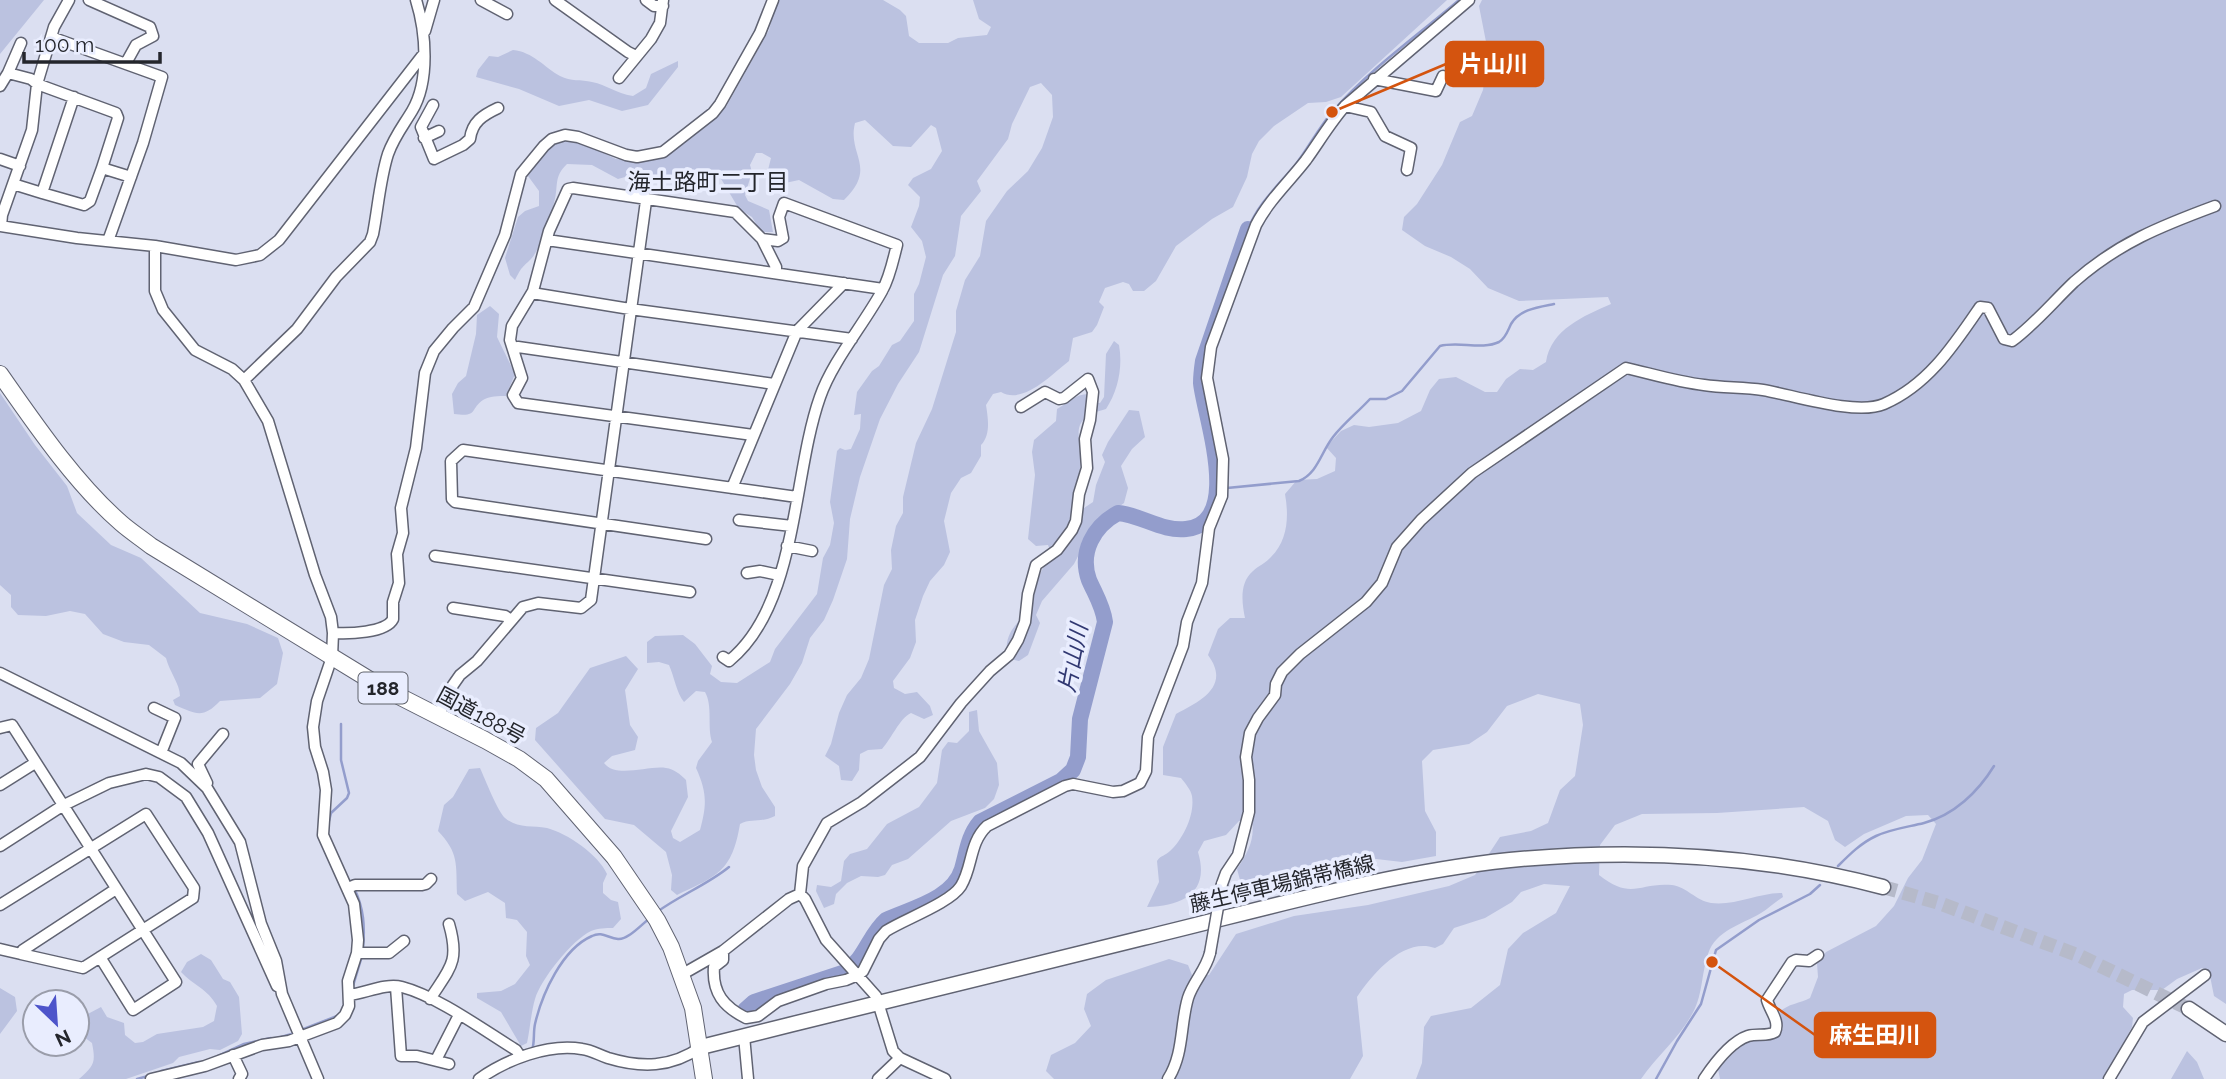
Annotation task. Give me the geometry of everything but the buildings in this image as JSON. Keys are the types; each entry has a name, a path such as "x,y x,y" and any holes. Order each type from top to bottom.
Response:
{"highway":[{"name":"国道188号","path":"0,374 70,468 120,522 151,546 383,688 519,759 546,779 636,886 657,920 693,1009 704,1079"}],"main road":[{"name":"藤生停車場錦帯橋線","path":"701,1047 1323,894 1415,875 1510,860 1617,854 1673,855 1807,870 1883,887"},
{"path":"2189,1009 2226,1034"}],"street":[{"path":"69,0 51,37 37,84 34,121 0,226 155,246 236,260 252,258 267,251 279,240 422,55"},
{"path":"89,0 150,27 153,36 136,45 126,63"},
{"path":"416,0 424,34"},
{"path":"244,380 297,329 336,277 370,242 387,157 400,126 412,110 424,80 424,34 434,0"},
{"path":"481,0 507,14"},
{"path":"555,0 636,56"},
{"path":"618,78 651,39 660,23 663,3 654,6 646,0"},
{"path":"334,633 349,634 386,627 393,619 393,602 399,583 397,554 403,533 401,508 416,448 425,373 434,351 474,307 505,235 521,174 544,146 552,139 565,135 637,157 663,152 672,146 713,113 720,104 760,33 773,0"},
{"path":"723,951 723,960 714,967 714,986 727,1006 746,1018 758,1016 778,1000 853,970 863,971 886,931 955,894 963,883 978,834 987,826 1065,786 1093,786 1113,792 1133,788 1140,783 1146,771 1148,737 1183,646 1187,622 1202,583 1209,528 1222,496 1223,459 1207,378 1211,347 1256,225 1265,208 1303,163 1331,121 1345,106 1469,0"},
{"path":"51,37 162,77 143,143 108,241"},
{"path":"0,86 20,43"},
{"path":"8,72 116,113 118,118 90,201 84,205 13,184"},
{"path":"1374,79 1436,91 1443,76"},
{"path":"42,193 74,97"},
{"path":"433,105 423,133 434,159 463,145 470,139 471,128 478,120 498,107"},
{"path":"1345,106 1371,112 1385,136 1411,148 1407,170"},
{"path":"400,126 423,133 439,131"},
{"path":"0,159 20,166"},
{"path":"102,168 131,177"},
{"path":"753,435 518,403 513,395 522,378 510,340 512,326 532,293 547,240 568,189 735,212 762,240 776,267 776,273"},
{"path":"438,716 460,675 477,661 528,604 582,608 591,600 646,201"},
{"path":"723,657 729,661 743,649 771,601 792,526 807,443 820,397 883,289 897,245 784,203 779,216 783,238 778,241 762,240"},
{"path":"1168,1079 1175,1069 1188,999 1210,953 1222,884 1238,855 1249,812 1246,758 1250,733 1275,695 1276,684 1282,672 1300,654 1366,602 1382,583 1397,547 1421,520 1483,465 1626,368 1703,385 1762,390 1827,404 1880,406 1900,396 1934,370 1980,307 1988,308 2004,339 2012,341 2028,330 2075,282 2122,245 2215,206"},
{"path":"547,240 883,289"},
{"path":"155,246 155,291 163,310 194,350 232,369 256,397 275,438 315,575 331,617 334,633 332,657 317,701 313,727 326,790 323,835 357,914 357,953 348,981 349,1006 337,1023 289,1041 262,1045 205,1066 158,1078"},
{"path":"732,488 797,331 845,283"},
{"path":"532,293 852,339"},
{"path":"513,348 774,384"},
{"path":"800,894 803,866 827,823 862,802 920,757 961,703 990,671 1009,655 1025,622 1028,594 1036,565 1057,550 1072,530 1087,468 1085,439 1090,420 1092,386 1088,379 1064,398 1059,399 1045,392 1021,407"},
{"path":"706,539 455,502 452,499 451,461 463,450 797,497"},
{"path":"738,520 792,526"},
{"path":"787,546 812,551"},
{"path":"435,556 690,592"},
{"path":"747,573 760,571 779,575"},
{"path":"453,608 505,616 511,620"},
{"path":"0,673 181,763 207,788 240,842 282,994"},
{"path":"154,708 175,718 161,753"},
{"path":"0,728 12,725 176,982 133,1010 100,957"},
{"path":"207,788 209,786 198,764 223,734"},
{"path":"0,785 36,763"},
{"path":"0,846 62,806 109,783 146,774 159,777 186,797 218,854 318,1079"},
{"path":"0,905 146,814 194,888 193,898 83,968 0,949"},
{"path":"348,888 355,885 422,885 431,879"},
{"path":"21,954 23,950 116,889"},
{"path":"800,894 826,940 871,988 890,1044 900,1058 945,1079"},
{"path":"681,975 723,951 789,899 800,894"},
{"path":"430,999 453,964 456,945 449,924"},
{"path":"357,953 389,953 404,941"},
{"path":"1704,1079 1714,1065 1743,1038 1776,1032 1776,1019 1767,1000 1769,994 1792,962 1809,961 1818,955"},
{"path":"2109,1079 2143,1022 2205,975"},
{"path":"349,995 396,987 430,999 520,1056"},
{"path":"396,987 401,1056 449,1064"},
{"path":"436,1060 459,1015"},
{"path":"744,1037 748,1079"},
{"path":"479,1079 520,1056 557,1050 583,1049 630,1063 649,1065 679,1060 701,1047"},
{"path":"233,1055 243,1074 239,1079"},
{"path":"878,1079 900,1058"}],"shaded area":[{"path":"0,0 44,0 0,54"},
{"path":"777,0 883,0 906,16 909,36 919,43 948,43 958,38 987,35 991,27 979,19 973,0 1447,0 1341,97 1326,102 1308,103 1274,126 1259,141 1252,154 1247,177 1233,207 1176,246 1156,281 1144,291 1133,291 1129,284 1123,282 1105,288 1099,302 1104,307 1097,325 1092,332 1073,338 1069,361 1027,392 1018,395 1001,392 993,394 986,405 988,431 981,445 981,456 971,473 961,478 951,493 944,521 950,552 923,596 915,620 916,642 910,658 893,681 894,688 905,694 917,692 930,706 933,715 924,719 911,713 899,724 882,749 868,750 860,754 859,770 852,781 841,780 839,766 825,756 847,695 861,678 869,659 884,585 892,569 891,550 896,526 903,513 903,497 916,443 932,409 956,332 956,311 965,280 980,256 986,221 1007,191 1028,171 1042,148 1053,117 1052,95 1041,83 1030,87 1012,124 1008,139 977,181 981,191 961,216 955,256 943,275 919,352 880,419 860,477 850,519 847,559 833,600 824,620 810,638 802,663 790,684 756,729 756,770 762,787 775,807 775,816 740,824 737,840 727,863 703,883 677,895 671,890 672,875 666,852 634,825 605,819 535,740 536,728 558,713 590,668 626,656 638,669 625,690 630,725 638,737 635,750 612,756 604,763 609,768 624,771 659,768 677,772 686,780 688,797 671,831 673,838 680,842 700,830 705,799 696,768 712,742 707,698 705,692 696,691 684,702 669,665 647,663 647,642 655,636 683,635 695,644 712,666 710,674 721,682 737,683 770,662 775,649 817,594 823,558 830,545 834,523 830,502 837,451 840,448 851,449 860,429 861,414 854,415 857,392 872,371 879,366 892,345 900,341 914,321 914,294 926,257 922,241 911,227 920,197 908,185 913,178 931,169 942,151 936,128 931,125 911,147 893,146 865,120 855,123 859,179 844,200 833,199 799,180 785,183 767,174 771,158 756,153 750,165 752,172 745,195 748,201 769,210 773,232 761,232 752,217 739,209 717,172 709,169 677,177 632,175 618,179 592,165 567,164 558,178 553,209 541,241 515,280 510,275 505,258 518,217 539,206 539,191 528,176 546,149 561,140 576,140 616,159 640,160 677,148 726,107 769,30"},
{"path":"1482,0 2226,0 2226,1004 2214,996 2209,971 2202,968 2177,979 2162,990 2132,990 2124,994 2123,1007 2133,1018 2132,1027 2104,1079 1720,1079 1718,1069 1738,1049 1747,1042 1780,1032 1783,1029 1780,1012 1810,998 1818,977 1817,963 1826,952 1876,926 1894,906 1908,878 1922,860 1936,824 1928,815 1906,816 1864,834 1845,847 1835,840 1828,821 1804,807 1717,813 1642,814 1615,825 1600,845 1599,875 1610,883 1628,889 1672,885 1711,903 1729,903 1782,893 1783,897 1717,939 1708,954 1698,1001 1691,1016 1641,1079 1416,1079 1422,1063 1424,1027 1431,1016 1471,1008 1500,985 1508,949 1523,933 1556,913 1570,886 1544,884 1521,892 1512,902 1485,918 1454,928 1443,944 1435,948 1423,946 1401,952 1381,968 1357,997 1363,1056 1350,1079 1054,1079 1046,1071 1051,1055 1075,1043 1091,1026 1084,1009 1087,994 1106,980 1169,959 1188,965 1192,975 1209,975 1236,934 1294,916 1368,905 1449,886 1475,875 1500,837 1531,831 1548,823 1560,790 1575,776 1583,725 1580,704 1538,694 1507,706 1487,732 1469,744 1433,750 1422,761 1425,811 1436,832 1436,856 1402,862 1342,855 1299,881 1261,894 1240,880 1237,869 1250,846 1253,827 1252,820 1239,821 1226,835 1204,841 1198,852 1200,877 1191,894 1172,904 1147,907 1159,882 1157,861 1179,840 1190,819 1192,803 1190,791 1181,778 1163,775 1163,747 1176,714 1203,698 1215,684 1214,666 1208,655 1218,629 1230,618 1245,618 1245,581 1271,557 1281,543 1287,519 1285,494 1297,480 1317,479 1335,471 1336,458 1326,447 1341,431 1354,425 1369,427 1398,423 1421,411 1430,390 1439,379 1456,377 1485,392 1497,392 1506,379 1520,369 1533,370 1546,362 1554,341 1570,325 1611,304 1608,297 1519,301 1488,288 1470,269 1425,246 1402,230 1404,217 1417,204 1442,165 1460,122 1472,116 1483,90 1488,52 1479,6"},
{"path":"513,50 532,57 564,78 597,83 633,96 646,88 651,74 678,61 678,67 648,105 622,111 589,100 559,106 519,89 476,77 489,56 498,57"},
{"path":"490,306 499,314 497,337 515,374 506,396 485,399 470,414 454,414 452,394 466,376 476,334 477,315"},
{"path":"1114,341 1119,345 1120,362 1114,394 1106,409 1093,413 1080,424 1081,458 1073,506 1084,508 1093,502 1105,462 1102,455 1108,442 1129,410 1139,411 1145,437 1132,449 1121,466 1128,488 1124,503 1094,525 1074,564 1042,601 1036,615 1040,623 1028,655 1019,661 1010,659 1007,647 1009,637 1030,606 1040,574 1053,558 1048,545 1036,546 1028,539 1035,475 1032,452 1034,440 1056,421 1057,409 1072,399 1088,394 1090,402 1100,403 1104,397 1106,354"},
{"path":"0,393 67,486 77,513 111,545 141,558 200,613 247,624 278,638 283,653 277,684 260,698 220,701 204,713 194,712 175,705 173,700 180,696 180,691 166,658 149,645 124,642 103,634 85,614 70,611 46,616 18,615 11,607 11,595 0,585"},
{"path":"977,710 979,731 997,763 999,785 994,799 985,808 951,821 908,859 892,865 885,875 861,876 847,883 836,894 834,904 824,908 816,891 817,885 831,887 841,881 844,861 850,854 867,849 887,824 919,807 937,783 942,750 948,742 957,743 969,731 969,712"},
{"path":"480,768 505,818 520,825 555,831 582,846 597,860 607,874 603,893 618,902 621,919 613,928 597,929 583,936 558,961 538,991 527,1043 521,1046 501,1012 477,998 477,993 501,991 515,984 530,965 526,956 527,932 517,920 506,918 505,903 488,892 465,901 457,894 453,853 438,831 444,805 453,797 469,769"},
{"path":"201,954 211,960 223,979 230,982 239,997 242,1034 238,1041 220,1050 210,1049 179,1057 173,1063 126,1079 79,1079 93,1064 91,1012 101,1007 107,1017 124,1023 125,1035 135,1043 143,1042 157,1034 203,1027 214,1021 217,1006 213,1000 181,972 187,962"},
{"path":"0,988 15,997 17,1011 0,1034"},
{"path":"2187,1051 2197,1062 2204,1079 2171,1079"}],"waterway":[{"name":"片山川","path":"1248,229 1263,202 1296,164 1333,111 1378,67 1459,0"},
{"name":"片山川","path":"745,1010 754,1002 845,972 852,967 886,920 930,901 950,888 962,869 970,839 980,822 1061,781 1073,770 1078,757 1080,719 1105,622 1086,570 1087,550 1102,525 1118,513 1160,526 1186,529 1203,522 1213,508 1217,489 1216,466 1201,383 1203,361 1248,229"},
{"path":"1227,488 1299,481 1311,473 1333,437 1370,399 1386,399 1402,391 1440,346 1499,342 1519,315 1554,304"},
{"path":"329,821 331,813 349,793 341,760 341,724"},
{"path":"1838,866 1861,845 1876,836 1924,823 1955,808 1981,785 1994,766"},
{"path":"657,912 729,867"},
{"path":"1656,1079 1701,1004 1716,950 1759,920 1810,894 1820,885"},
{"path":"354,888 363,918 363,949"},
{"path":"532,1050 535,1024 548,986 571,951 581,942 596,935 622,939 649,919"},
{"path":"353,986 362,956"},
{"path":"301,1030 337,1016"},
{"path":"281,1037 295,1033"},
{"path":"218,1056 244,1044 271,1038"},
{"path":"161,1071 199,1062"},
{"path":"137,1079 148,1076"}],"tunnel":[{"path":"1883,887 1939,903 2080,956 2189,1009"}],"place":[{"name":"片山川","path":"1332,112"},
{"name":"麻生田川","path":"1712,962"}],"district":[{"name":"海土路町二丁目","path":"708,182"}]}
